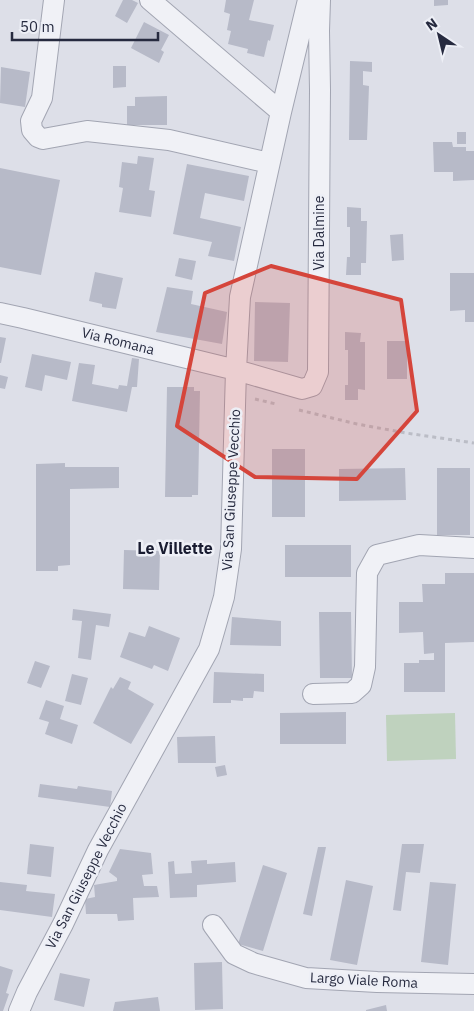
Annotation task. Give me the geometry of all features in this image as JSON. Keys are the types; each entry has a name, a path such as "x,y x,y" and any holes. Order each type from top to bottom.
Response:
{"street":[{"path":"54,0 42,98 31,121 32,130 38,137 43,139 87,131 169,140 269,163"},
{"path":"150,0 281,112"},
{"name":"Via San Giuseppe Vecchio","path":"19,1011 98,850 209,648 224,597 231,548 235,394 240,298 269,163 308,0"},
{"name":"Via Dalmine","path":"236,370 302,389 312,386 318,372 320,0"},
{"name":"Via Romana","path":"0,313 236,370"},
{"path":"314,694 352,693 362,685 367,573 377,555 419,545 474,548"},
{"name":"Largo Viale Roma","path":"213,925 234,954 253,963 306,978 474,984"}],"path":[{"path":"235,394 282,406"},
{"path":"291,408 357,424 474,443"}],"highlighted area":[{"path":"271,266 401,300 417,411 357,479 255,477 177,426 205,293"}],"green space":[{"path":"455,713 456,759 387,761 386,715"}],"building":[{"path":"123,0 132,0 138,3 127,23 115,16"},
{"path":"226,0 254,0 249,20 274,25 264,57 247,53 248,49 228,44 231,31 227,30 230,14 224,12"},
{"path":"434,0 448,0 448,5 434,6"},
{"path":"144,22 169,35 161,50 164,52 159,63 131,48"},
{"path":"350,61 372,62 372,72 363,71 363,85 369,86 367,140 349,140"},
{"path":"113,66 126,66 126,87 113,88"},
{"path":"1,67 30,72 25,107 0,103"},
{"path":"167,96 167,125 127,125 127,106 135,106 135,97"},
{"path":"457,132 466,132 466,144 457,144"},
{"path":"433,142 452,142 453,147 466,147 466,151 474,151 474,180 453,181 453,172 434,172"},
{"path":"138,156 154,158 149,190 155,191 151,217 119,212 123,188 119,187 122,162 137,164"},
{"path":"187,164 249,176 244,201 205,193 200,218 241,227 234,261 208,256 212,242 173,234"},
{"path":"0,168 60,180 41,275 0,267"},
{"path":"347,207 361,208 361,221 367,221 366,263 361,263 361,275 346,275 347,257 350,257 350,227 347,227"},
{"path":"403,234 404,260 392,261 390,235"},
{"path":"179,258 196,261 192,280 175,276"},
{"path":"95,272 123,278 116,309 102,307 102,304 89,301"},
{"path":"450,273 474,273 474,322 465,322 465,310 450,311"},
{"path":"167,287 193,291 191,304 227,312 222,344 156,332"},
{"path":"255,302 290,303 288,362 254,361"},
{"path":"345,332 361,333 360,342 365,342 365,390 358,389 358,400 345,400 345,385 348,385 348,350 345,350"},
{"path":"0,337 6,338 1,363 0,363"},
{"path":"387,341 407,341 407,379 387,379"},
{"path":"32,354 71,362 67,380 45,375 42,391 25,387"},
{"path":"132,358 139,359 137,387 132,387 127,412 72,401 79,363 95,365 92,384 118,389 119,385 127,386"},
{"path":"0,375 8,377 5,389 0,388"},
{"path":"167,387 194,387 194,391 200,391 198,495 192,495 192,497 165,497"},
{"path":"272,449 305,449 305,517 272,517"},
{"path":"65,463 65,467 119,467 119,488 70,489 70,565 58,566 58,571 36,571 36,464"},
{"path":"405,468 406,500 339,501 339,469"},
{"path":"437,468 470,468 470,535 437,535"},
{"path":"285,545 351,545 351,577 285,577"},
{"path":"124,550 160,551 159,590 123,589"},
{"path":"445,573 474,573 474,642 445,643 445,692 404,692 404,663 434,660 434,653 424,654 423,632 399,633 399,602 423,602 422,584 445,584"},
{"path":"73,609 111,614 109,627 96,625 91,660 78,658 82,621 72,620"},
{"path":"319,612 351,612 352,678 320,678"},
{"path":"232,617 281,621 281,646 230,645"},
{"path":"149,626 180,638 168,671 154,665 152,669 120,657 129,632 145,637"},
{"path":"35,661 50,666 41,688 27,683"},
{"path":"214,672 264,674 264,692 254,691 253,698 243,698 243,701 231,700 231,703 213,703"},
{"path":"72,674 88,678 81,705 65,701"},
{"path":"120,677 131,682 128,689 154,704 131,744 93,723 111,687 113,689"},
{"path":"46,700 64,706 60,719 78,725 72,744 45,734 49,722 39,719"},
{"path":"346,712 346,744 280,744 280,713"},
{"path":"215,736 216,763 178,763 177,737"},
{"path":"225,765 227,775 217,777 215,767"},
{"path":"40,784 77,789 78,786 112,791 110,807 38,797"},
{"path":"30,844 54,847 51,877 27,874"},
{"path":"402,844 424,844 420,873 406,872 401,911 393,910"},
{"path":"318,847 326,847 312,916 303,914"},
{"path":"120,849 151,853 153,874 142,875 144,886 157,886 159,897 133,898 134,920 118,921 117,914 86,914 85,899 95,897 94,885 117,881 117,878 109,872"},
{"path":"207,860 207,864 235,862 236,882 197,885 197,897 170,898 168,862 174,861 175,874 192,873 191,861"},
{"path":"263,865 287,873 263,951 238,944"},
{"path":"346,880 373,886 357,965 330,960"},
{"path":"0,882 27,885 26,891 55,894 52,917 0,910"},
{"path":"430,882 456,884 448,965 421,962"},
{"path":"222,962 223,1009 195,1010 194,963"},
{"path":"0,966 13,970 6,993 9,994 3,1011 0,1011"},
{"path":"60,973 90,979 84,1007 54,1000"},
{"path":"158,997 160,1011 113,1011 115,1002"},
{"path":"386,1005 387,1011 366,1011 366,1010"}],"district":[{"name":"Le Villette","path":"175,548"}]}
